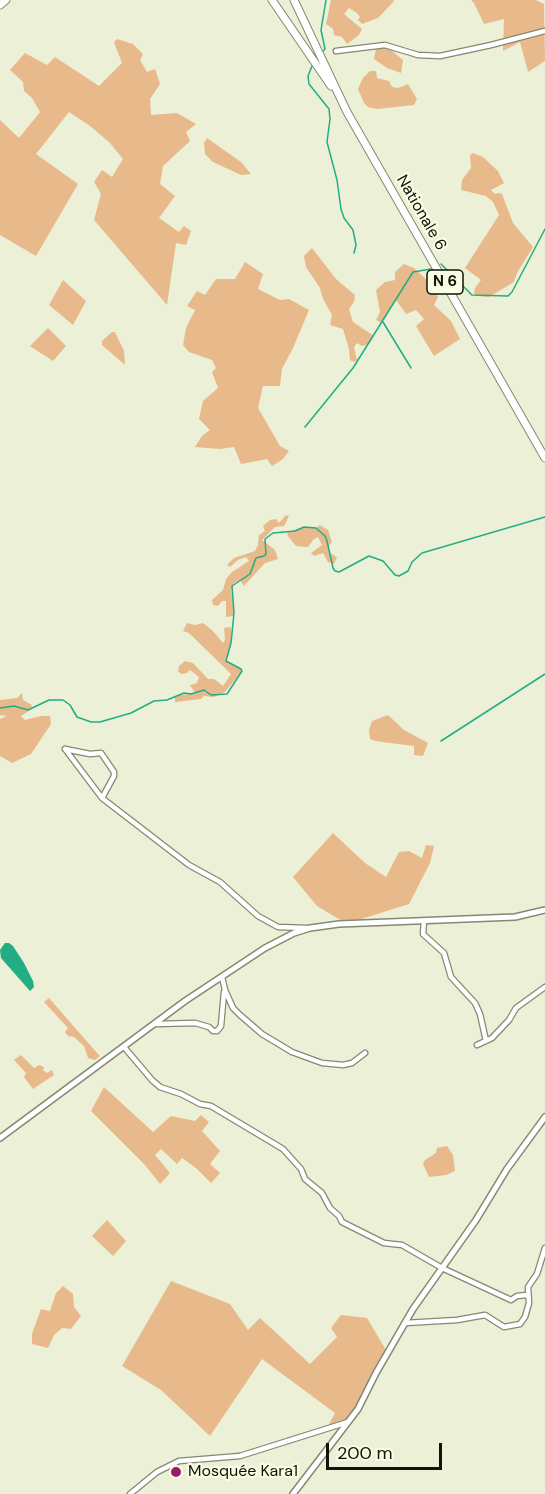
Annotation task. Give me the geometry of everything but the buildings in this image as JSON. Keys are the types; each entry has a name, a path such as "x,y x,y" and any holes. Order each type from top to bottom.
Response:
{"main road":[{"path":"0,5 6,0"},
{"name":"Nationale 6","path":"272,0 344,106 545,458"},
{"name":"Nationale 6","path":"294,0 344,106"}],"street":[{"path":"336,51 385,45 418,55 440,56 545,31"},
{"path":"102,798 114,772 101,753 90,754 65,749 102,798 189,865 220,882 268,923 278,927 310,928"},
{"path":"0,1138 155,1023 266,948 294,933 339,924 512,918 544,910"},
{"path":"424,921 423,934 444,953 451,977 475,1003 486,1041"},
{"path":"222,977 233,1008 262,1034 292,1052 322,1063 343,1065 352,1063 365,1053"},
{"path":"477,1045 492,1038 516,1008 545,987"},
{"path":"155,1023 195,1023 217,1031 221,1026 225,990"},
{"path":"124,1047 160,1087 200,1104 211,1106 283,1149 301,1169 305,1179 322,1193 330,1208 341,1221 384,1243 402,1245 441,1268 511,1300 517,1296 527,1295"},
{"path":"293,1494 358,1409 405,1323 476,1220 507,1169 545,1117"},
{"path":"405,1323 458,1320 485,1315 504,1326 520,1324 524,1320 529,1303 528,1287 535,1277 545,1248"},
{"path":"535,1277 545,1273"},
{"path":"130,1494 157,1472 179,1461 240,1456 349,1421"}],"shaded area":[{"path":"331,0 394,1 378,18 362,24 358,20 360,17 357,13 349,8 344,14 362,29 359,35 347,44 342,37 334,35 333,29 326,24"},
{"path":"471,0 536,0 544,4 545,61 528,72 520,42 503,51 504,19 484,24"},
{"path":"117,39 133,44 143,54 140,60 147,72 155,69 160,84 150,99 151,115 177,113 196,124 186,132 190,141 163,166 160,184 175,196 159,218 179,232 184,226 191,231 186,245 176,243 167,305 94,220 101,194 94,182 102,170 112,177 123,159 109,142 69,112 36,154 78,184 36,256 0,235 0,120 19,138 40,112 32,98 24,91 23,82 10,70 25,53 47,65 55,57 99,86 122,63 114,42"},
{"path":"385,45 403,60 401,73 387,68 374,59 376,49"},
{"path":"370,71 376,71 377,78 389,81 392,87 398,88 408,84 417,99 414,105 377,109 368,107 358,89 363,78"},
{"path":"207,138 241,162 251,174 241,175 213,162 205,154 204,143"},
{"path":"473,153 483,157 498,171 504,183 491,190 495,194 502,194 513,223 533,247 514,282 489,297 477,296 474,293 481,280 465,268 499,215 493,202 486,196 461,190 462,180 471,168 470,155"},
{"path":"312,248 336,279 355,295 354,302 349,309 353,322 374,336 369,344 362,346 357,343 354,347 357,360 354,362 350,360 343,329 330,325 332,315 320,288 306,267 304,256"},
{"path":"245,262 263,274 258,289 280,300 289,299 309,310 282,369 280,386 263,386 258,408 280,446 289,451 283,459 272,466 267,459 241,464 234,447 220,449 195,447 202,436 210,430 199,419 203,401 218,388 212,372 216,368 212,360 189,352 183,345 186,328 195,310 187,306 197,291 205,295 216,279 235,279"},
{"path":"404,264 414,268 431,284 438,297 434,305 451,321 460,339 434,356 416,326 424,319 416,310 406,314 396,300 382,323 376,320 380,312 376,290 385,282 395,280 395,272"},
{"path":"63,280 86,301 73,325 49,305"},
{"path":"48,328 66,346 53,361 30,346"},
{"path":"115,332 124,351 125,365 102,345 102,341"},
{"path":"286,515 289,516 284,526 275,527 262,540 275,550 278,559 265,563 244,586 240,580 234,583 231,590 234,613 233,616 226,617 226,601 222,601 218,606 213,605 212,600 223,590 226,579 232,572 249,561 246,557 230,567 227,565 234,558 255,551 259,535 265,531 263,526 270,520 276,519 279,523"},
{"path":"320,525 328,530 332,542 328,547 330,553 337,557 334,564 328,562 323,553 314,556 311,553 322,545 318,537 308,547 296,546 288,536 287,532 304,527 316,528"},
{"path":"187,623 195,625 203,623 223,643 224,628 231,627 231,643 226,661 242,671 225,692 214,697 204,696 201,699 175,702 175,696 195,693 190,685 197,683 199,677 190,670 181,674 178,671 179,666 185,661 193,663 208,679 214,679 223,686 231,674 189,633 183,631"},
{"path":"22,693 23,700 32,705 30,710 21,716 25,720 50,716 51,724 31,754 12,763 0,756 0,719 7,716 0,715 0,700 17,698"},
{"path":"388,715 404,730 428,743 423,756 414,755 414,746 370,739 369,730 372,721"},
{"path":"333,833 365,863 386,877 399,852 409,851 422,858 426,845 434,846 430,863 409,904 355,921 342,921 317,906 293,877"},
{"path":"5,943 13,946 24,963 33,981 34,987 30,991 1,958 0,950"},
{"path":"49,998 100,1056 95,1060 88,1058 84,1046 74,1037 68,1036 65,1032 68,1028 44,1002"},
{"path":"21,1055 34,1068 39,1065 44,1067 43,1070 47,1073 52,1070 54,1075 33,1089 24,1077 26,1073 14,1060"},
{"path":"104,1087 153,1132 171,1116 195,1121 201,1115 209,1122 202,1131 220,1151 210,1164 220,1173 211,1183 182,1158 177,1164 161,1149 155,1155 170,1173 160,1184 145,1165 91,1111"},
{"path":"447,1146 453,1155 455,1171 446,1175 429,1177 423,1164 425,1160 436,1153 437,1148"},
{"path":"107,1220 126,1241 113,1256 92,1236"},
{"path":"171,1281 230,1304 248,1330 260,1318 310,1364 337,1337 331,1328 341,1315 367,1318 386,1350 347,1420 328,1426 335,1413 262,1359 210,1436 161,1390 122,1366"},
{"path":"63,1286 73,1294 74,1307 81,1316 71,1329 62,1328 54,1335 48,1348 32,1344 32,1334 41,1309 50,1311 56,1293"}],"waterway":[{"path":"322,52 325,49 321,30 326,0"},
{"path":"312,66 308,76 309,84 329,109 327,142 337,180 341,209 344,218 353,230 356,245 354,253"},
{"path":"441,264 472,295 508,296 545,229"},
{"path":"305,427 353,368 413,272 431,269"},
{"path":"383,322 411,368"},
{"path":"0,708 14,706 28,710 49,700 63,700 70,705 77,717 91,722 100,722 131,713 154,701 167,700 184,693 191,694 204,690 211,695 227,694 242,671 226,661 231,643 234,613 232,586 250,574 256,558 266,554 265,539 273,533 295,531 304,527 316,528 325,536 335,571 339,572 369,556 383,561 395,575 399,576 408,571 412,562 422,553 545,517"},
{"path":"441,741 545,674"}],"place":[{"name":"Mosquée Kara1","path":"176,1472"}]}
